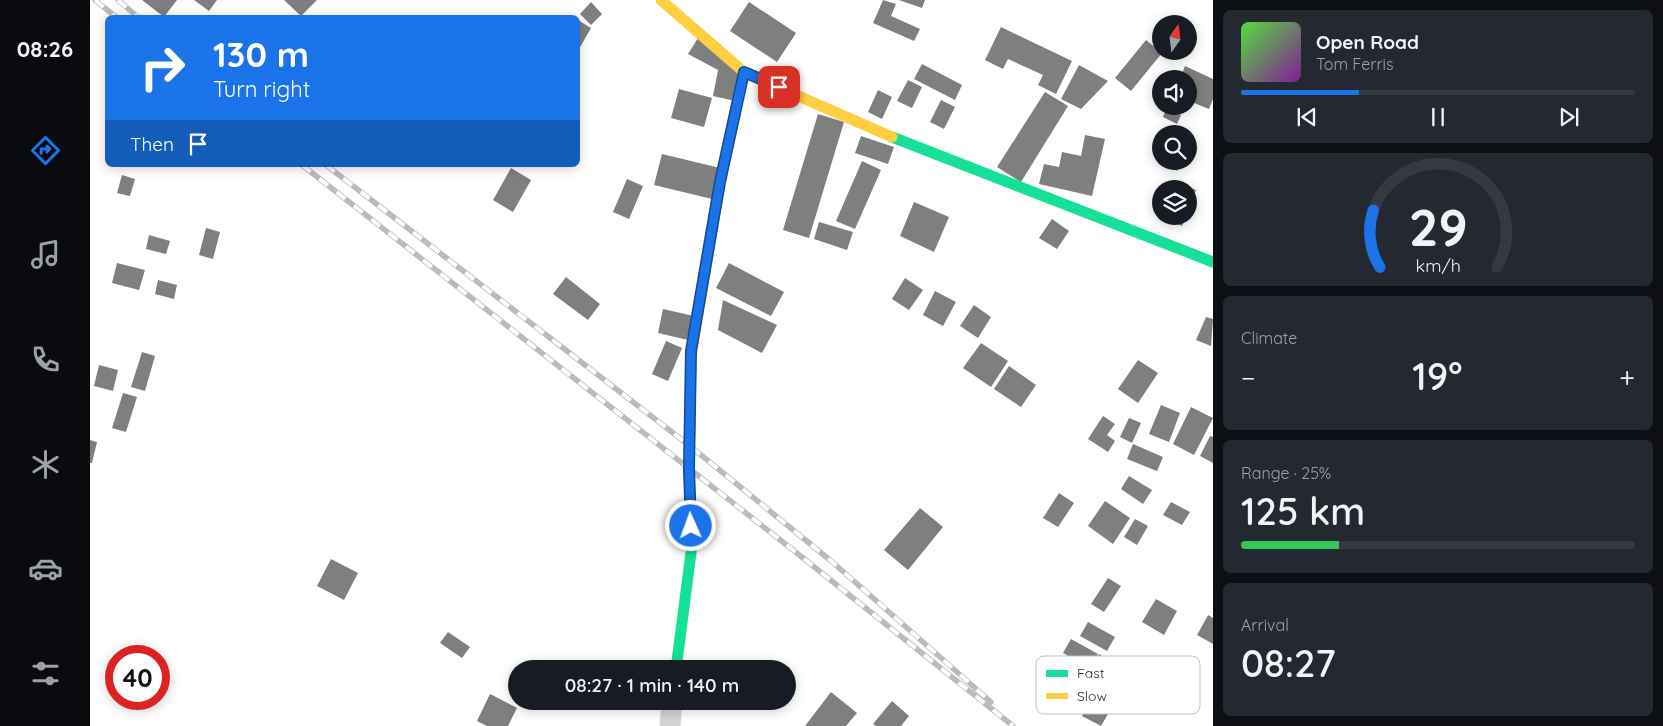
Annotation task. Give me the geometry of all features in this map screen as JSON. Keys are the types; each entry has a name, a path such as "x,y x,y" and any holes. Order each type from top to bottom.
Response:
{"street":[{"path":"661,0 744,72 883,134 1213,262"},
{"path":"677,660 692,545 689,469 691,351 720,182 744,72"},
{"path":"670,726 671,710"}],"building":[{"path":"142,0 177,0 166,15 161,15"},
{"path":"194,0 217,0 209,11"},
{"path":"284,0 317,0 302,15"},
{"path":"883,0 896,4 891,16 920,29 914,41 873,23"},
{"path":"899,0 925,0 922,8"},
{"path":"591,2 602,14 591,25 580,14"},
{"path":"749,2 796,33 777,62 730,31"},
{"path":"580,21 591,28 580,47"},
{"path":"1001,27 1072,61 1056,94 1038,85 1043,75 1008,59 1003,69 985,60"},
{"path":"698,38 742,65 735,101 713,96 718,70 688,54"},
{"path":"1146,40 1152,45 1152,60 1156,60 1131,91 1115,78"},
{"path":"922,64 962,85 955,100 914,79"},
{"path":"1079,65 1108,81 1081,109 1061,99"},
{"path":"1185,66 1194,70 1183,70"},
{"path":"1197,72 1213,79 1213,99 1209,109 1197,104"},
{"path":"908,80 922,87 912,108 897,101"},
{"path":"679,89 712,98 704,127 671,118"},
{"path":"878,90 892,97 882,119 868,112"},
{"path":"1045,92 1068,106 1021,182 997,167"},
{"path":"941,100 955,107 944,129 930,122"},
{"path":"818,114 844,122 809,238 783,230"},
{"path":"1164,115 1181,115 1177,124 1163,117"},
{"path":"1085,135 1105,139 1092,196 1039,184 1044,164 1059,167 1062,152 1081,156"},
{"path":"861,136 894,147 888,164 855,153"},
{"path":"662,154 720,168 712,199 654,185"},
{"path":"862,161 881,170 855,229 836,221"},
{"path":"511,168 531,180 513,212 493,200"},
{"path":"122,175 135,179 130,196 117,193"},
{"path":"627,179 643,186 629,219 613,212"},
{"path":"914,202 949,217 934,252 900,236"},
{"path":"1052,219 1069,231 1057,249 1039,238"},
{"path":"819,222 853,232 847,250 814,239"},
{"path":"206,228 220,232 213,259 199,255"},
{"path":"149,235 170,241 166,254 146,249"},
{"path":"117,263 145,270 139,290 112,283"},
{"path":"729,263 784,292 771,316 716,288"},
{"path":"566,277 600,304 588,320 553,294"},
{"path":"905,278 923,290 909,310 892,299"},
{"path":"158,280 177,285 174,299 155,294"},
{"path":"935,291 956,302 943,326 923,315"},
{"path":"723,300 777,325 762,353 718,330"},
{"path":"974,305 991,317 978,338 960,326"},
{"path":"663,309 694,316 688,340 658,333"},
{"path":"1206,317 1213,319 1211,346 1196,340"},
{"path":"666,341 682,348 668,381 652,374"},
{"path":"981,343 1008,361 991,387 963,368"},
{"path":"142,352 155,356 145,391 131,387"},
{"path":"1138,360 1158,373 1138,403 1118,389"},
{"path":"99,365 118,370 113,391 94,386"},
{"path":"1009,366 1036,385 1021,407 994,389"},
{"path":"123,393 137,397 126,432 112,428"},
{"path":"1161,405 1180,413 1169,442 1149,434"},
{"path":"1191,407 1213,418 1194,455 1173,444"},
{"path":"1103,416 1115,424 1107,435 1115,441 1108,452 1088,439"},
{"path":"1129,418 1141,423 1132,443 1120,437"},
{"path":"1210,436 1213,437 1213,463 1200,456"},
{"path":"90,440 97,442 92,463 90,463"},
{"path":"1133,444 1163,457 1157,471 1127,459"},
{"path":"1129,476 1152,490 1143,504 1121,489"},
{"path":"1059,493 1074,503 1058,527 1043,518"},
{"path":"1105,501 1130,518 1113,544 1088,526"},
{"path":"1171,502 1190,512 1182,525 1163,515"},
{"path":"920,508 943,527 908,570 884,550"},
{"path":"1135,519 1148,526 1137,545 1124,537"},
{"path":"331,559 358,573 344,600 317,586"},
{"path":"1108,578 1121,586 1104,612 1091,604"},
{"path":"1156,599 1177,611 1164,635 1142,622"},
{"path":"1208,615 1213,618 1213,644 1197,635"},
{"path":"1088,622 1115,637 1107,651 1080,636"},
{"path":"448,632 470,647 462,658 440,643"},
{"path":"1071,639 1098,654 1097,656 1068,656 1063,653"},
{"path":"831,692 857,713 846,726 805,726"},
{"path":"490,694 508,703 508,710 516,710 508,726 487,726 477,721"},
{"path":"892,701 909,716 901,726 876,726 873,724"},
{"path":"1083,714 1108,714 1101,726 1082,716"}],"railway":[{"path":"95,0 113,15"},
{"path":"118,0 136,15"},
{"path":"305,167 793,550 1013,726"},
{"path":"329,167 690,446 830,560 991,702"}],"traffic: fast":[{"path":"892,137 1213,262"},
{"path":"677,660 692,545 689,469 691,357"}],"traffic: slow":[{"path":"661,0 744,72 892,137"},
{"path":"691,357 720,182 744,72"}],"route":[{"path":"691,526 689,469 691,351 720,182 744,72 779,87"}]}
